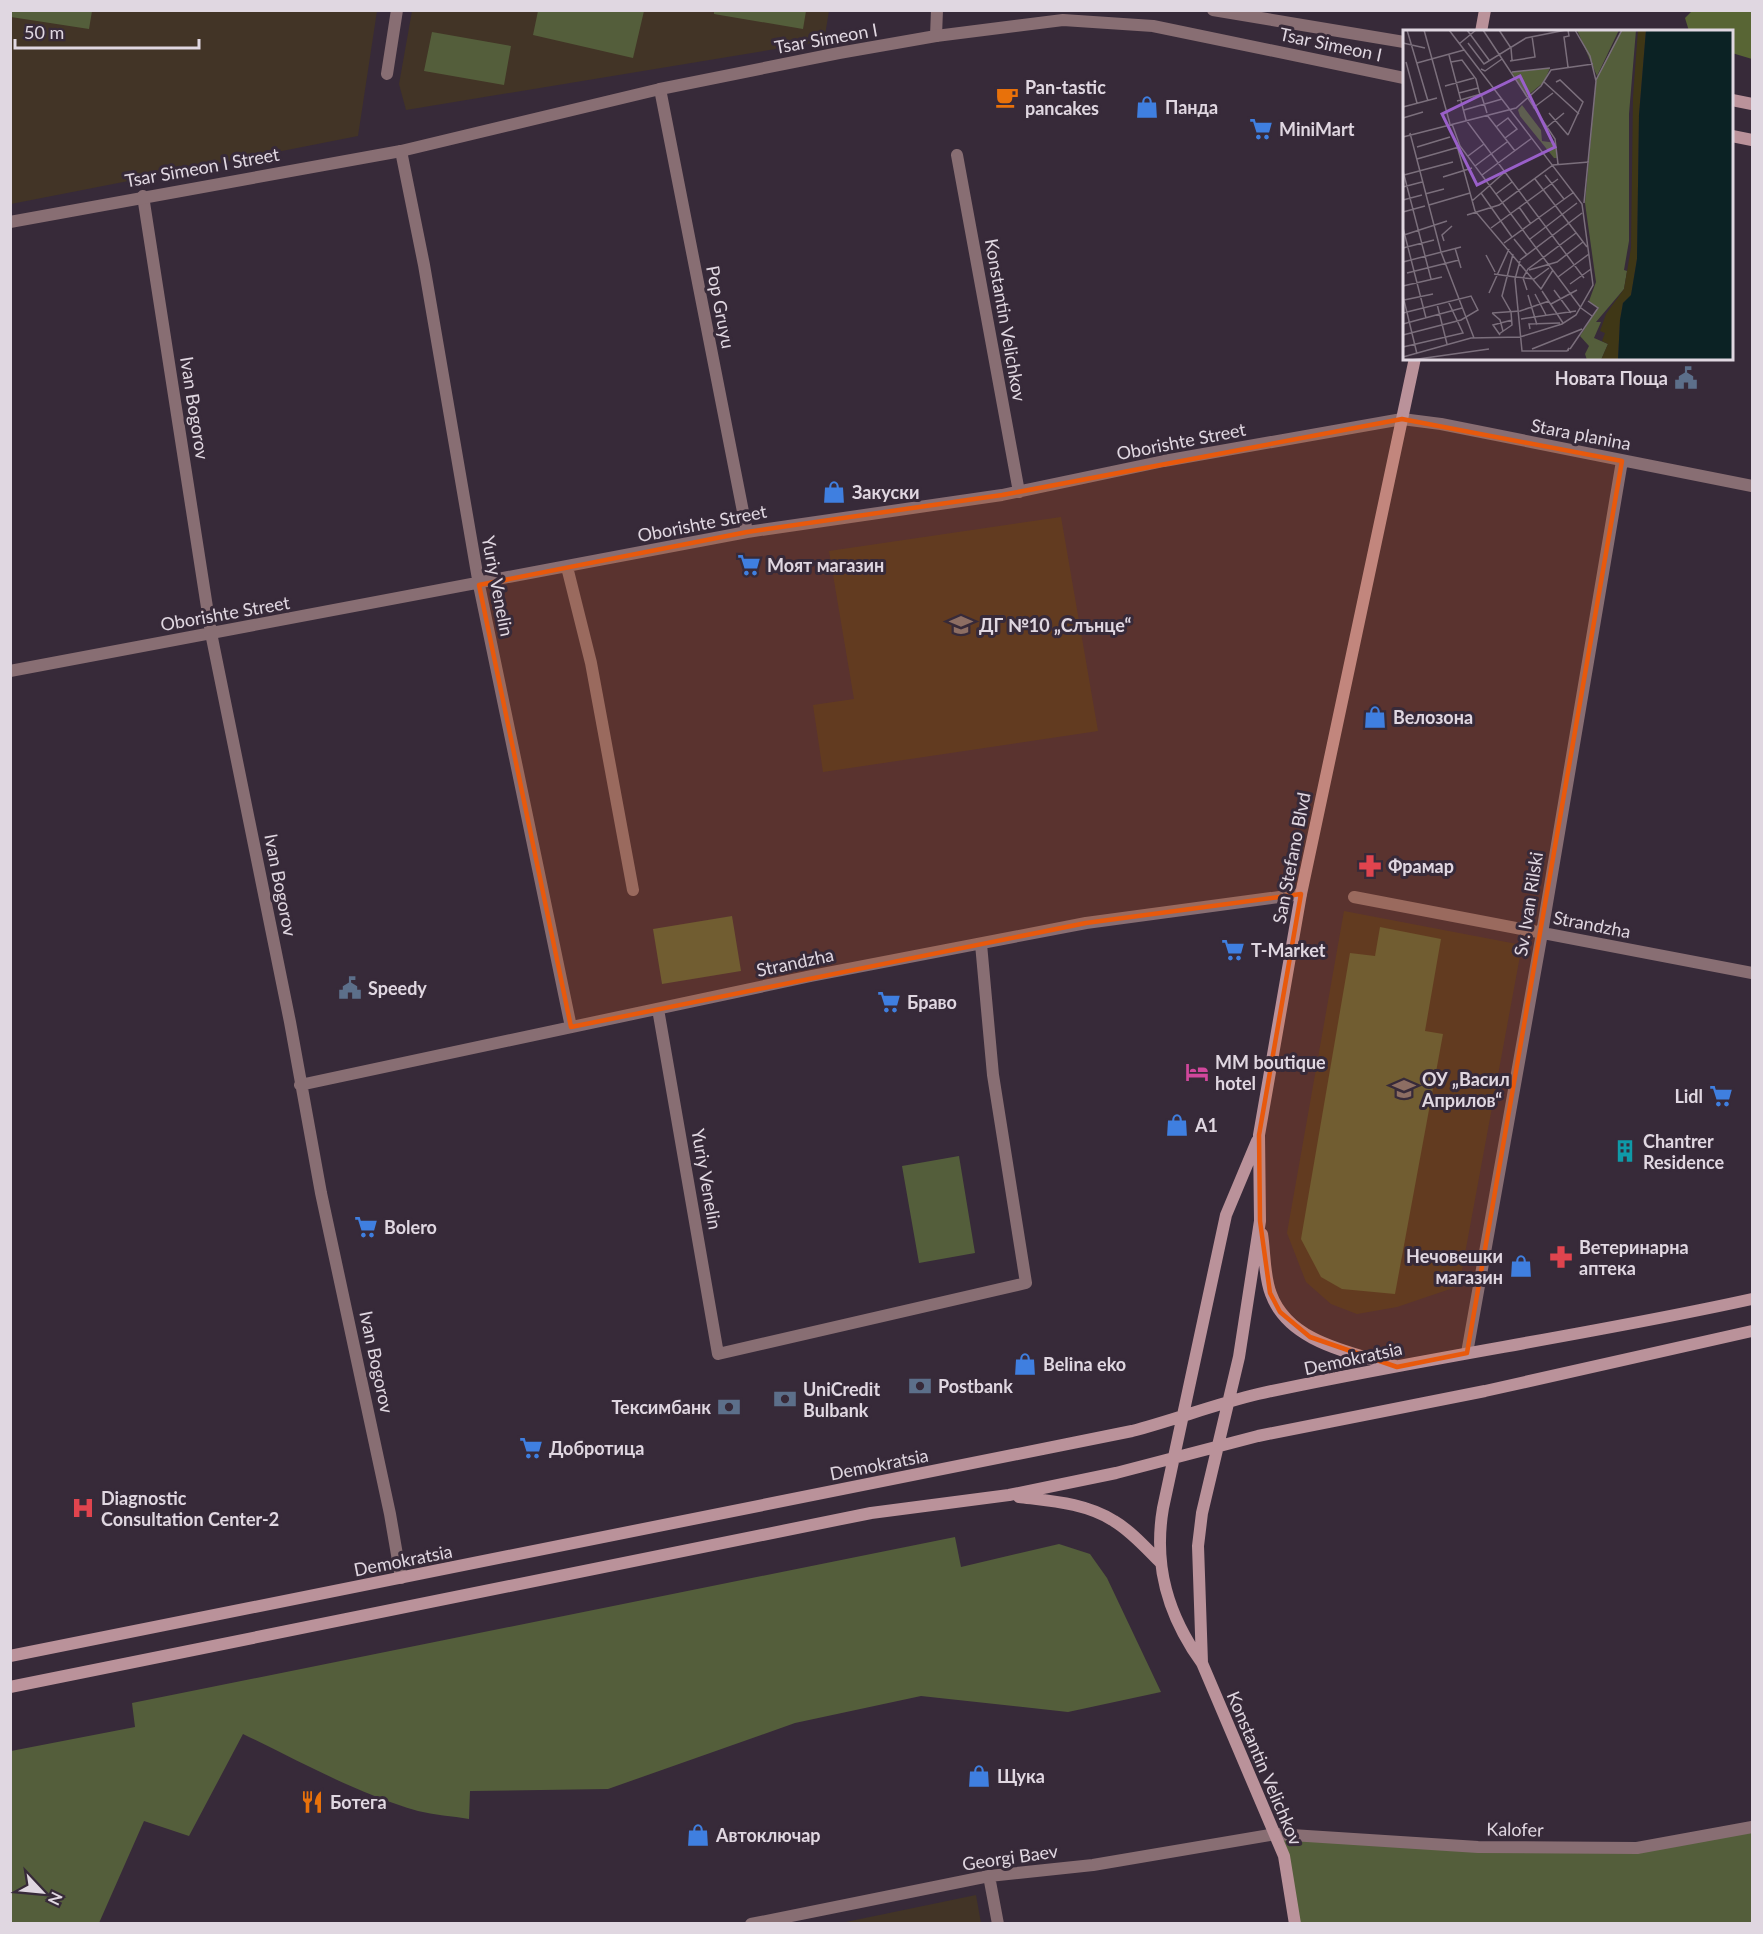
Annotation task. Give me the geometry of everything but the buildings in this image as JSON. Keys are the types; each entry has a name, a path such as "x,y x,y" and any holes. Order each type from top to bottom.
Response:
{"main road":[{"path":"1481,30 1485,10"},
{"path":"1733,100 1752,104"},
{"path":"1733,136 1752,140"},
{"name":"San Stefano Blvd","path":"1259,1135 1301,894 1415,360"},
{"path":"1259,1135 1260,1221 1270,1293 1280,1312 1310,1337 1396,1367"},
{"name":"Konstantin Velichkov","path":"1259,1135 1226,1215 1159,1531 1160,1562 1168,1601 1182,1636 1202,1663 1276,1834 1284,1856 1295,1923"},
{"name":"Konstantin Velichkov","path":"1202,1663 1198,1546 1202,1513 1239,1357 1260,1221"},
{"name":"Demokratsia","path":"10,1656 1132,1431 1258,1394 1467,1353 1677,1316 1752,1299"},
{"path":"10,1687 871,1513 1009,1495 1173,1460 1218,1445 1485,1391 1752,1331"},
{"path":"1009,1495 1065,1503 1096,1512 1116,1522 1160,1562"}],"street":[{"path":"387,74 397,10"},
{"path":"936,10 936,36"},
{"path":"1063,20 1082,10"},
{"path":"1213,10 1403,42"},
{"name":"Tsar Simeon I","path":"401,151 660,89 936,36 1063,20 1153,26 1403,78"},
{"name":"Pop Gruyu","path":"660,89 747,532"},
{"name":"Tsar Simeon I Street","path":"10,222 143,196 401,151"},
{"name":"Yuriy Venelin","path":"401,151 424,265 479,585 571,1027"},
{"name":"Konstantin Velichkov","path":"957,155 1019,492"},
{"name":"Ivan Bogorov","path":"143,196 212,633 290,1022 300,1085 390,1514 401,1578"},
{"name":"Oborishte Street","path":"10,671 479,585 747,532 1019,492 1164,461 1402,419"},
{"name":"Stara planina","path":"1402,419 1441,424 1752,486"},
{"name":"Sv. Ivan Rilski","path":"1467,1353 1542,933 1622,461"},
{"path":"567,567 591,663 633,890"},
{"name":"Strandzha","path":"300,1085 811,976 1086,923 1301,894"},
{"name":"Strandzha","path":"1354,897 1752,973"},
{"name":"Yuriy Venelin","path":"658,1009 718,1354 1026,1283 993,1075 981,944"},
{"name":"Kalofer","path":"1276,1834 1478,1846 1637,1848 1752,1827"},
{"name":"Georgi Baev","path":"750,1923 989,1876 1094,1865 1276,1834"},
{"path":"989,1876 998,1923"}],"highlighted area":[{"path":"1402,419 1622,461 1467,1353 1397,1367 1310,1337 1280,1312 1270,1293 1260,1221 1259,1135 1301,894 1086,923 571,1027 479,585 747,532 1002,495"}],"shaded area":[{"path":"11,11 377,11 358,136 11,204"},
{"path":"412,11 829,11 824,41 406,110 399,84"},
{"name":"ДГ №10 „Слънце“","path":"1061,517 1098,731 823,772 813,705 854,699 829,551"},
{"name":"ОУ „Васил Априлов“","path":"1344,911 1522,945 1459,1286 1397,1307 1357,1314 1331,1304 1306,1282 1287,1233"},
{"path":"976,1895 981,1923 841,1923"}],"green space":[{"path":"714,10 806,11 803,29 714,14"},
{"path":"1693,10 1752,11 1752,59 1733,53 1733,30 1689,30 1685,18"},
{"path":"10,11 92,11 89,29 11,17"},
{"path":"538,11 644,11 633,58 533,35"},
{"path":"432,32 511,46 504,85 424,71"},
{"path":"732,916 741,971 662,984 653,929"},
{"path":"1380,927 1441,939 1425,1031 1443,1034 1395,1294 1342,1289 1321,1277 1301,1239 1350,953 1375,956"},
{"path":"959,1156 975,1253 919,1263 902,1166"},
{"path":"955,1537 961,1567 1059,1544 1090,1554 1107,1578 1161,1692 1068,1712 921,1696 795,1723 608,1789 470,1791 469,1819 430,1814 395,1804 329,1776 243,1734 189,1836 144,1821 99,1923 11,1923 11,1751 135,1727 132,1703"},
{"path":"1752,1827 1752,1923 1295,1923 1276,1834 1637,1848"}],"place":[{"name":"Pan-tastic pancakes","path":"1007,97"},
{"name":"Панда","path":"1147,107"},
{"name":"MiniMart","path":"1261,129"},
{"name":"Новата Поща","path":"1686,378"},
{"name":"Закуски","path":"834,492"},
{"name":"Моят магазин","path":"749,565"},
{"name":"ДГ №10 „Слънце“","path":"961,625"},
{"name":"Велозона","path":"1375,717"},
{"name":"Фрамар","path":"1370,866"},
{"name":"T-Market","path":"1233,950"},
{"name":"Speedy","path":"350,988"},
{"name":"Браво","path":"889,1002"},
{"name":"MM boutique hotel","path":"1197,1072"},
{"name":"ОУ „Васил Априлов“","path":"1404,1089"},
{"name":"Lidl","path":"1721,1096"},
{"name":"A1","path":"1177,1125"},
{"name":"Chantrer Residence","path":"1625,1151"},
{"name":"Bolero","path":"366,1227"},
{"name":"Ветеринарна аптека","path":"1561,1257"},
{"name":"Нечовешки магазин","path":"1521,1266"},
{"name":"Belina eko","path":"1025,1364"},
{"name":"Postbank","path":"920,1386"},
{"name":"UniCredit Bulbank","path":"785,1399"},
{"name":"Тексимбанк","path":"729,1407"},
{"name":"Добротица","path":"531,1448"},
{"name":"Diagnostic Consultation Center-2","path":"83,1508"},
{"name":"Щука","path":"979,1776"},
{"name":"Ботега","path":"312,1802"},
{"name":"Автоключар","path":"698,1835"}]}
